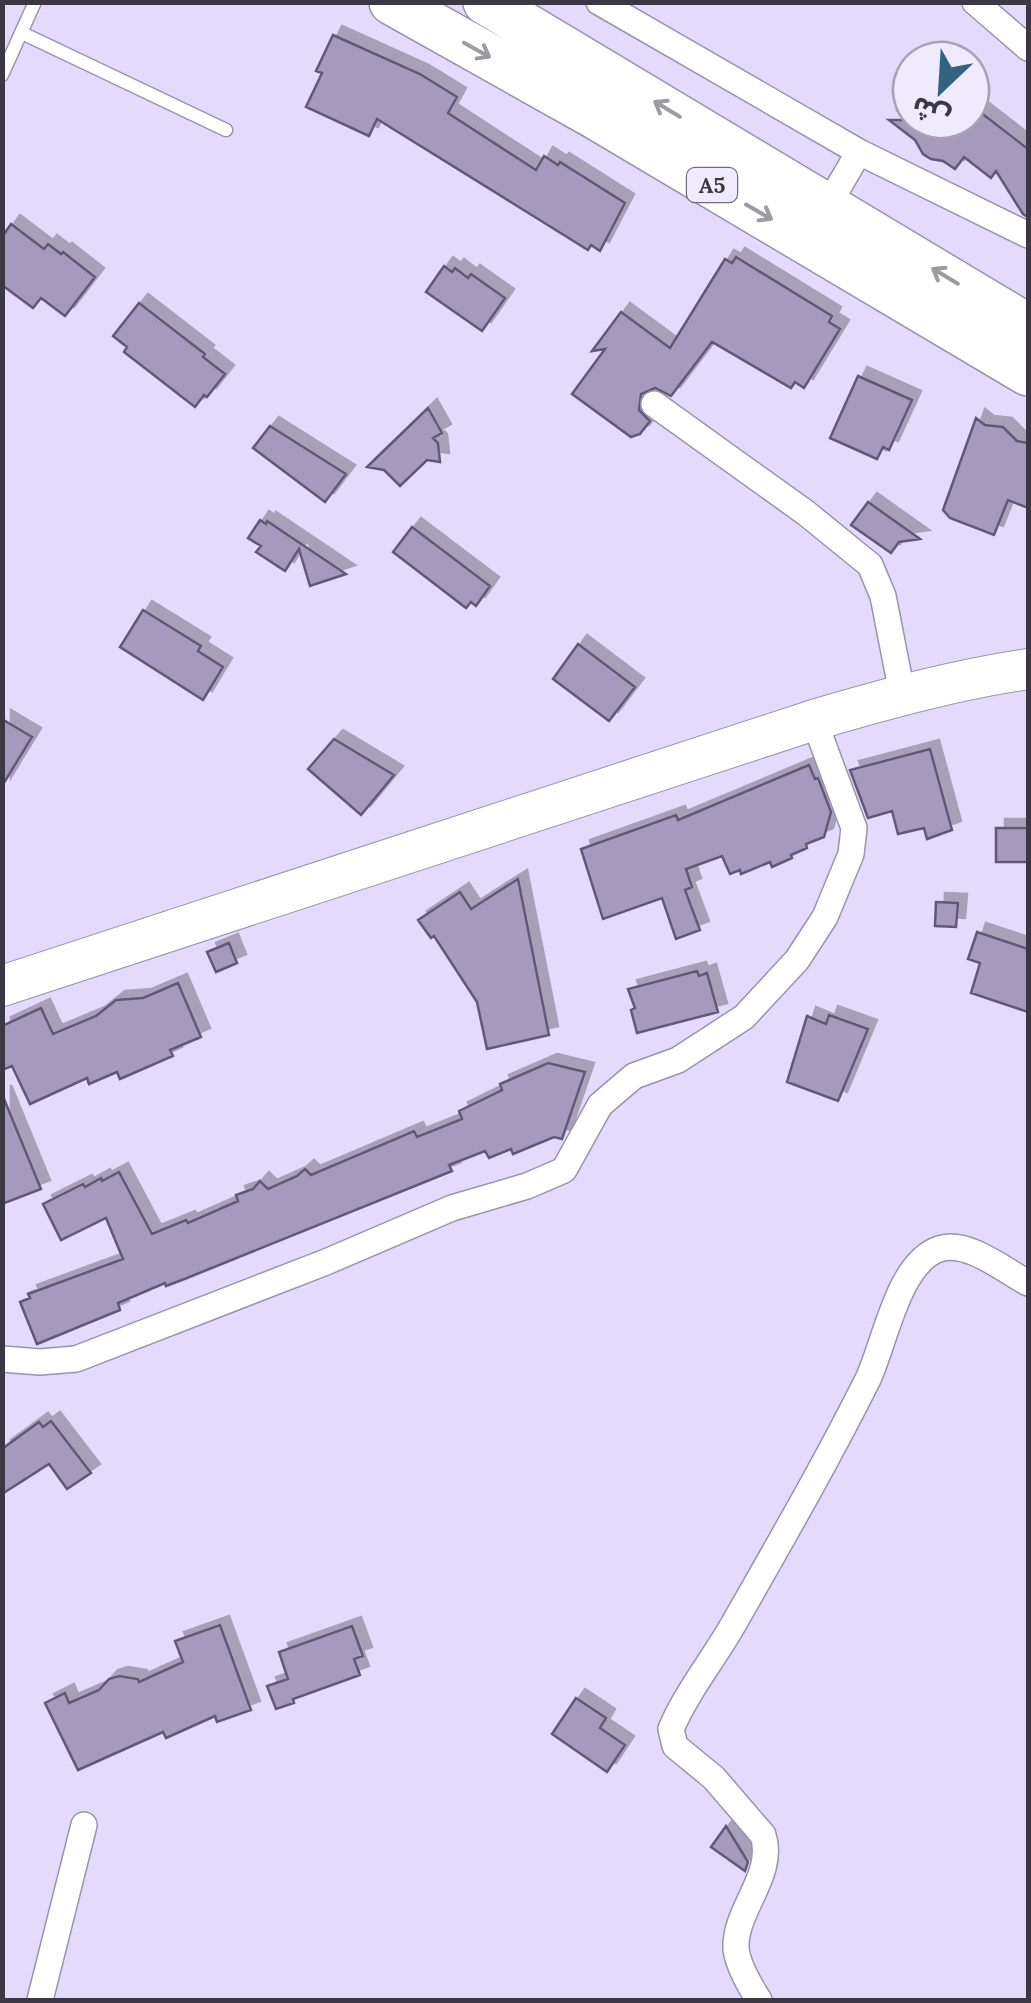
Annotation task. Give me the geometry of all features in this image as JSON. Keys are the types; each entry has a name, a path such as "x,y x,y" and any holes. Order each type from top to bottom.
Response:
{"highway":[{"name":"A5","path":"392,2 594,116 1028,374"},
{"name":"A5","path":"486,2 1028,327"}],"main road":[{"path":"2,986 814,720 902,694 1028,669"}],"street":[{"path":"599,2 859,152 1028,235"},
{"path":"975,2 1028,48"},
{"path":"828,205 859,152"},
{"path":"654,404 806,513 870,565 883,596 902,694"},
{"path":"2,1359 76,1359 326,1262 452,1208 527,1186 564,1170 600,1104 634,1076 678,1060 744,1018 797,960 825,917 851,854 854,828 814,720"},
{"path":"758,2000 736,1951 738,1934 762,1871 766,1844 763,1834 714,1778 675,1746 671,1729 851,1412 876,1362 900,1291 913,1270 937,1249 950,1247 966,1250 1028,1284"},
{"path":"40,2000 84,1826"}],"lane":[{"path":"2,75 35,2"},
{"path":"22,33 226,130"}],"building":[{"path":"333,35 420,74 457,97 448,113 536,170 544,156 625,203 600,251 591,245 588,250 377,119 369,136 306,107 322,73 316,71"},
{"path":"991,120 1028,149 1028,217 996,171 991,178 964,157 955,169 923,154 915,140 991,140"},
{"path":"11,224 44,249 48,244 63,252 95,277 65,316 41,298 33,308 2,285 2,237"},
{"path":"736,257 832,316 829,322 840,329 804,388 795,382 791,388 712,342 671,396 655,388 641,394 639,410 650,421 640,434 631,437 572,394 605,349 592,351 621,312 670,348 725,259 732,263"},
{"path":"444,266 452,272 455,268 468,278 471,274 505,298 482,331 426,292"},
{"path":"139,303 225,374 195,407 124,352 127,347 113,336"},
{"path":"858,376 912,400 889,450 883,447 877,459 830,438"},
{"path":"428,408 442,433 433,438 438,443 440,462 427,460 400,486 384,470 367,467"},
{"path":"976,418 985,425 1003,427 1017,441 1028,443 1028,508 1008,500 994,535 950,518 943,510"},
{"path":"270,426 346,474 325,502 253,448"},
{"path":"868,502 920,539 899,542 891,553 851,525"},
{"path":"260,520 346,574 310,586 299,549 285,571 256,552 261,546 248,538"},
{"path":"412,527 490,586 476,606 471,602 466,608 393,552"},
{"path":"143,610 201,646 198,651 223,667 203,700 120,647"},
{"path":"578,644 635,687 609,721 553,679"},
{"path":"2,719 32,737 2,786"},
{"path":"334,739 394,775 361,815 308,769"},
{"path":"930,749 952,830 927,839 924,828 898,834 892,811 868,818 850,770"},
{"path":"809,765 831,812 824,837 772,867 770,862 741,874 740,870 730,874 722,856 686,869 692,887 685,890 700,930 676,939 662,898 603,919 581,849 676,815 678,820"},
{"path":"996,828 1028,828 1028,862 996,862"},
{"path":"518,879 549,1035 487,1049 477,1002 434,936 431,938 418,920 460,892 471,909"},
{"path":"936,902 958,903 956,927 935,926"},
{"path":"977,932 1028,949 1028,1012 971,993 980,963 968,959"},
{"path":"229,943 237,963 216,972 207,952"},
{"path":"697,971 699,976 707,973 718,1012 637,1033 631,1010 635,1008 628,989"},
{"path":"178,983 201,1037 170,1050 173,1056 120,1079 117,1072 89,1084 87,1078 30,1104 12,1066 2,1070 2,1026 41,1008 53,1034 96,1016 116,1000 143,998"},
{"path":"829,1015 868,1029 838,1101 787,1082 807,1016 826,1024"},
{"path":"548,1063 585,1072 562,1139 554,1137 513,1154 511,1149 489,1158 485,1151 449,1165 452,1171 187,1278 166,1286 165,1283 118,1303 120,1310 37,1344 20,1302 30,1298 28,1294 123,1259 106,1218 61,1240 43,1204 119,1172 152,1234 238,1201 236,1195 253,1189 260,1181 268,1189 305,1169 311,1175 414,1131 417,1137 462,1119 459,1111 502,1090 500,1084"},
{"path":"2,1094 41,1189 2,1204"},
{"path":"51,1421 91,1473 67,1489 49,1464 2,1494 2,1449 39,1422 43,1427"},
{"path":"220,1625 251,1710 217,1722 215,1716 166,1738 163,1732 78,1770 45,1703 65,1693 69,1703 119,1676 139,1682 183,1662 175,1641"},
{"path":"352,1626 363,1656 354,1659 360,1675 276,1709 267,1686 288,1679 279,1652"},
{"path":"576,1698 606,1718 600,1728 625,1745 607,1772 552,1734"},
{"path":"726,1826 748,1862 745,1871 711,1847"}]}
